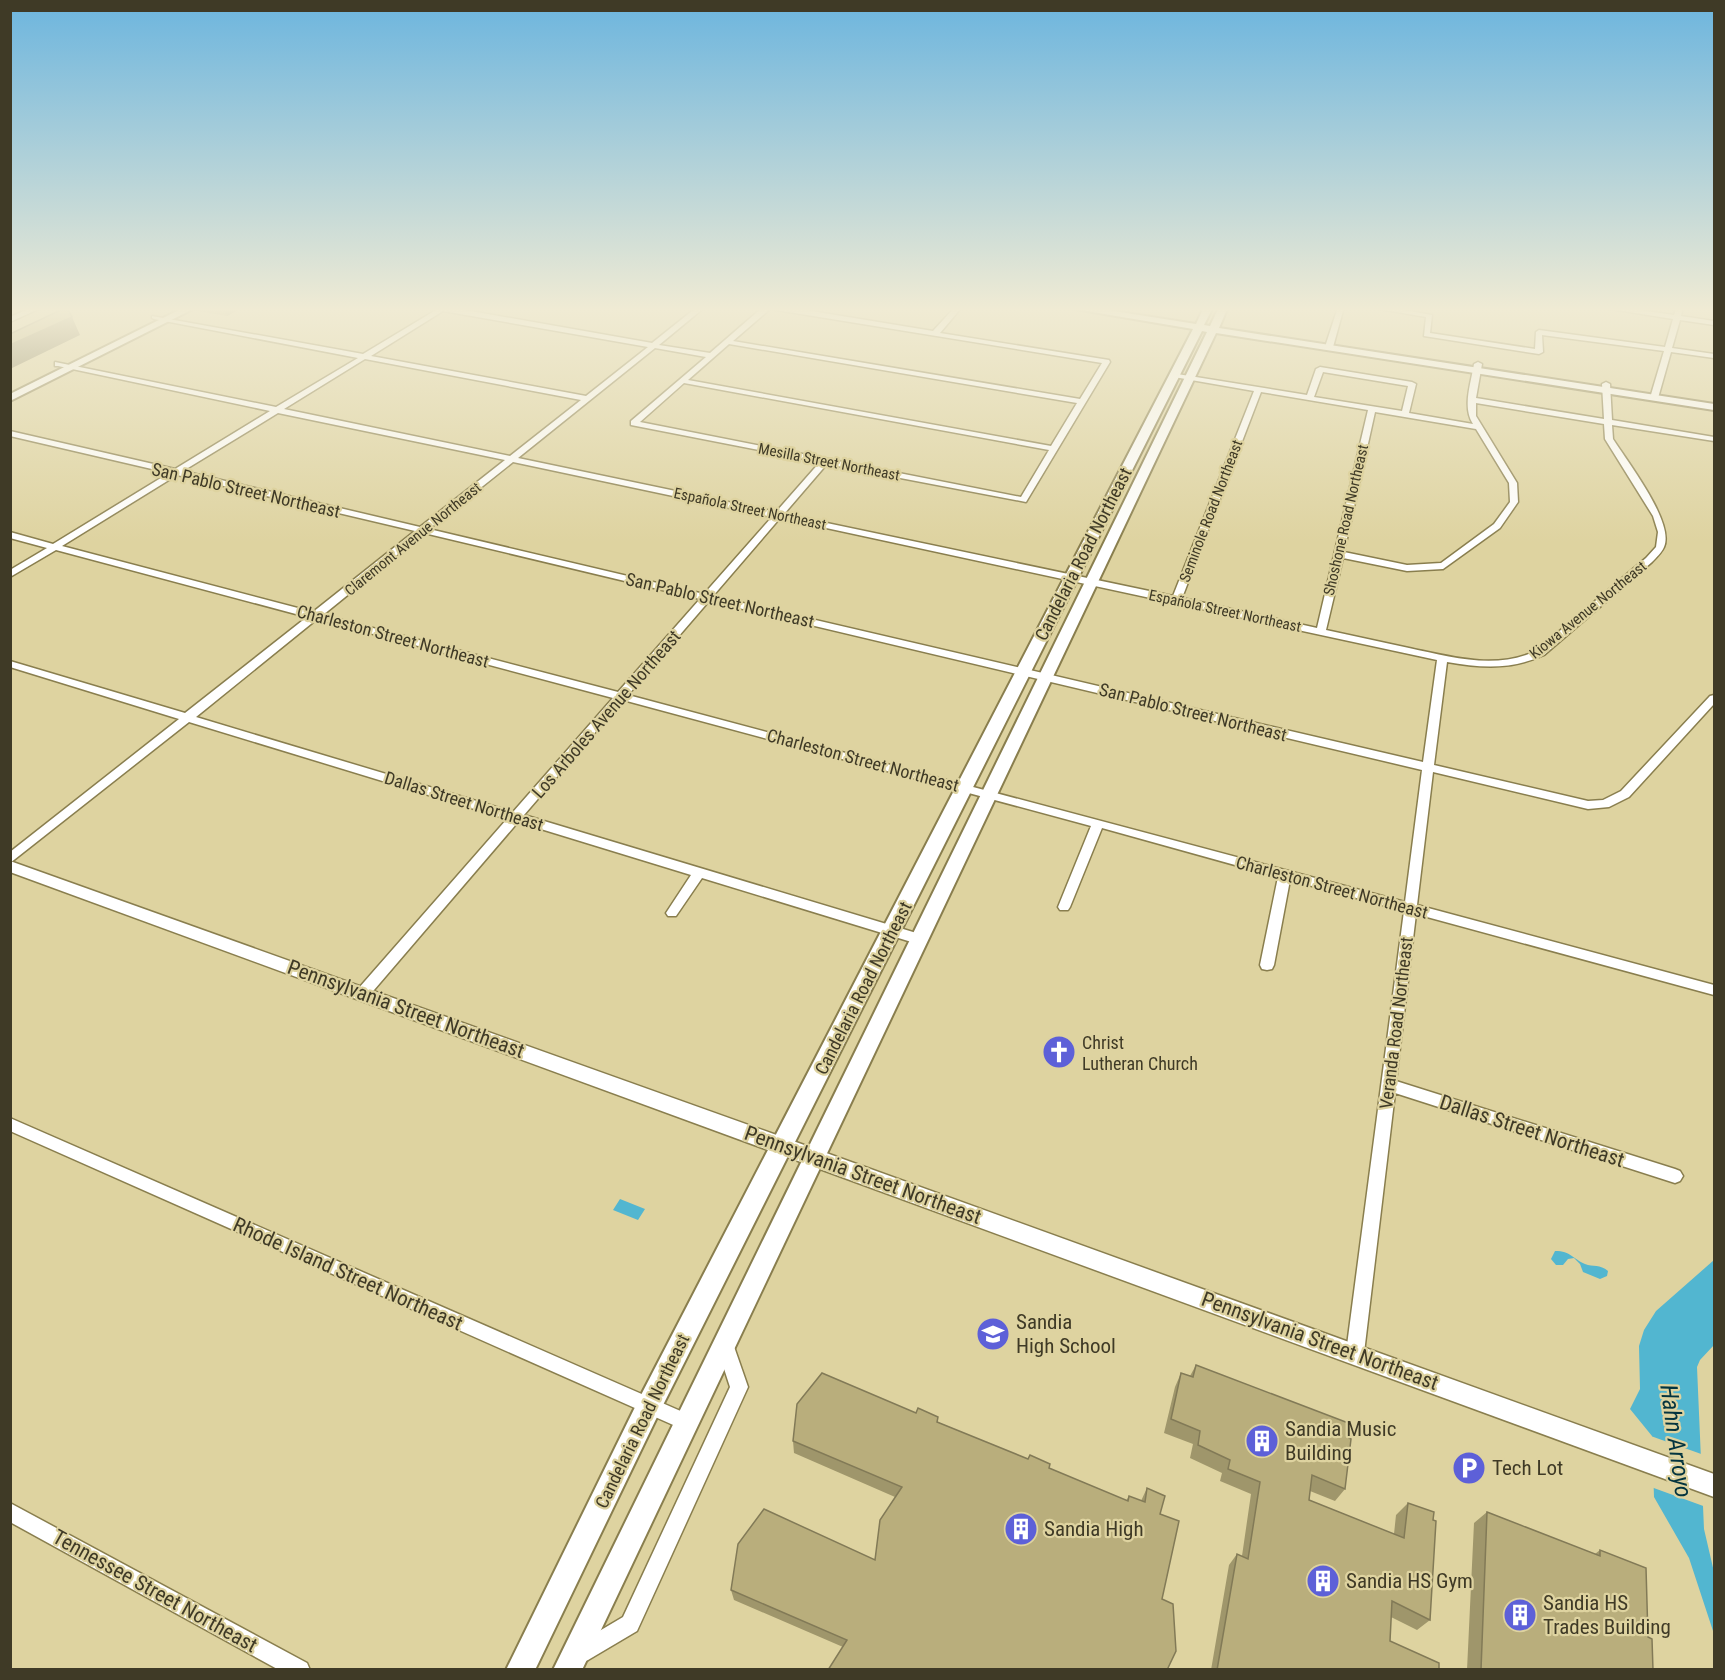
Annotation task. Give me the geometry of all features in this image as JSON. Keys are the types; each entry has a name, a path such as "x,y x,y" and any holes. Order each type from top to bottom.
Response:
{"main road":[{"path":"10,398 36,385"},
{"name":"Candelaria Road Northeast","path":"520,1670 649,1406 1071,577 1178,385"},
{"name":"Candelaria Road Northeast","path":"570,1664 1092,582 1179,385"},
{"path":"1596,385 1714,407"},
{"path":"1655,395 1714,400"}],"street":[{"name":"Española Street Northeast","path":"161,385 1071,577 1442,658"},
{"path":"10,574 318,385"},
{"path":"518,385 589,399"},
{"name":"Claremont Avenue Northeast","path":"10,859 606,385"},
{"name":"Mesilla Street Northeast","path":"679,385 634,423 1023,500 1054,448"},
{"path":"708,385 1054,448 1092,385"},
{"path":"984,385 1082,402"},
{"path":"1237,385 1479,427"},
{"path":"1310,398 1314,385"},
{"path":"1406,414 1412,385"},
{"path":"1338,554 1407,568 1443,566 1497,526 1509,512 1515,494 1513,483 1472,416 1474,385"},
{"path":"1655,395 1658,385"},
{"name":"Kiowa Avenue Northeast","path":"1442,658 1504,665 1526,661 1540,653 1649,560 1660,547 1662,532 1657,516 1613,448 1608,422 1606,387"},
{"name":"Seminole Road Northeast","path":"1176,600 1258,389"},
{"path":"1472,400 1714,439"},
{"name":"Shoshone Road Northeast","path":"1321,632 1372,409"},
{"name":"San Pablo Street Northeast","path":"10,433 1588,805 1605,804 1625,794 1714,698"},
{"name":"Los Arboles Avenue Northeast","path":"363,993 825,461"},
{"name":"Charleston Street Northeast","path":"10,535 964,787 1714,990"},
{"name":"Veranda Road Northeast","path":"1355,1353 1442,658"},
{"name":"Dallas Street Northeast","path":"10,664 918,939"},
{"path":"1064,907 1098,823"},
{"name":"Pennsylvania Street Northeast","path":"10,866 1355,1353 1711,1485"},
{"path":"672,913 699,872"},
{"path":"1267,965 1285,875"},
{"name":"Dallas Street Northeast","path":"1390,1085 1675,1176"},
{"name":"Rhode Island Street Northeast","path":"10,1124 686,1422"},
{"path":"570,1664 630,1624 740,1387 725,1342"},
{"name":"Tennessee Street Northeast","path":"10,1512 300,1670"}],"water":[{"path":"620,1199 645,1209 638,1220 613,1210"},
{"path":"1555,1251 1568,1254 1585,1264 1602,1267 1608,1271 1607,1276 1600,1279 1583,1272 1580,1264 1574,1258 1568,1259 1563,1265 1556,1265 1551,1259"},
{"name":"Hahn Arroyo","path":"1714,1260 1714,1345 1700,1360 1697,1367 1704,1529 1714,1572 1714,1634 1689,1558 1654,1497 1652,1436 1630,1409 1640,1389 1639,1346 1644,1330 1656,1311"}],"pier":[{"path":"1648,1435 1704,1455 1706,1507 1651,1487"}],"building":[{"path":"1196,1365 1351,1424 1345,1489 1312,1475 1309,1500 1404,1538 1408,1503 1434,1512 1433,1520 1436,1521 1430,1620 1392,1601 1390,1641 1439,1663 1439,1670 1217,1670 1237,1554 1248,1559 1260,1482 1228,1469 1230,1460 1198,1445 1200,1431 1171,1419 1181,1373 1193,1377"},
{"name":"Sandia High","path":"822,1373 916,1413 918,1408 938,1417 937,1422 1028,1459 1030,1455 1050,1464 1049,1468 1128,1501 1129,1496 1145,1502 1147,1488 1165,1496 1160,1514 1179,1521 1162,1599 1173,1604 1176,1651 1167,1670 828,1670 847,1640 731,1590 738,1544 764,1509 875,1560 880,1520 902,1487 793,1441 797,1404"},
{"path":"1487,1512 1600,1556 1600,1550 1646,1568 1648,1637 1652,1639 1653,1670 1481,1670"}],"place":[{"name":"Christ Lutheran Church","path":"1059,1052"},
{"name":"Sandia High School","path":"993,1334"},
{"name":"Sandia Music Building","path":"1262,1441"},
{"name":"Tech Lot","path":"1469,1468"},
{"name":"Sandia High","path":"1021,1529"},
{"name":"Sandia HS Gym","path":"1323,1581"},
{"name":"Sandia HS Trades Building","path":"1520,1615"}]}
